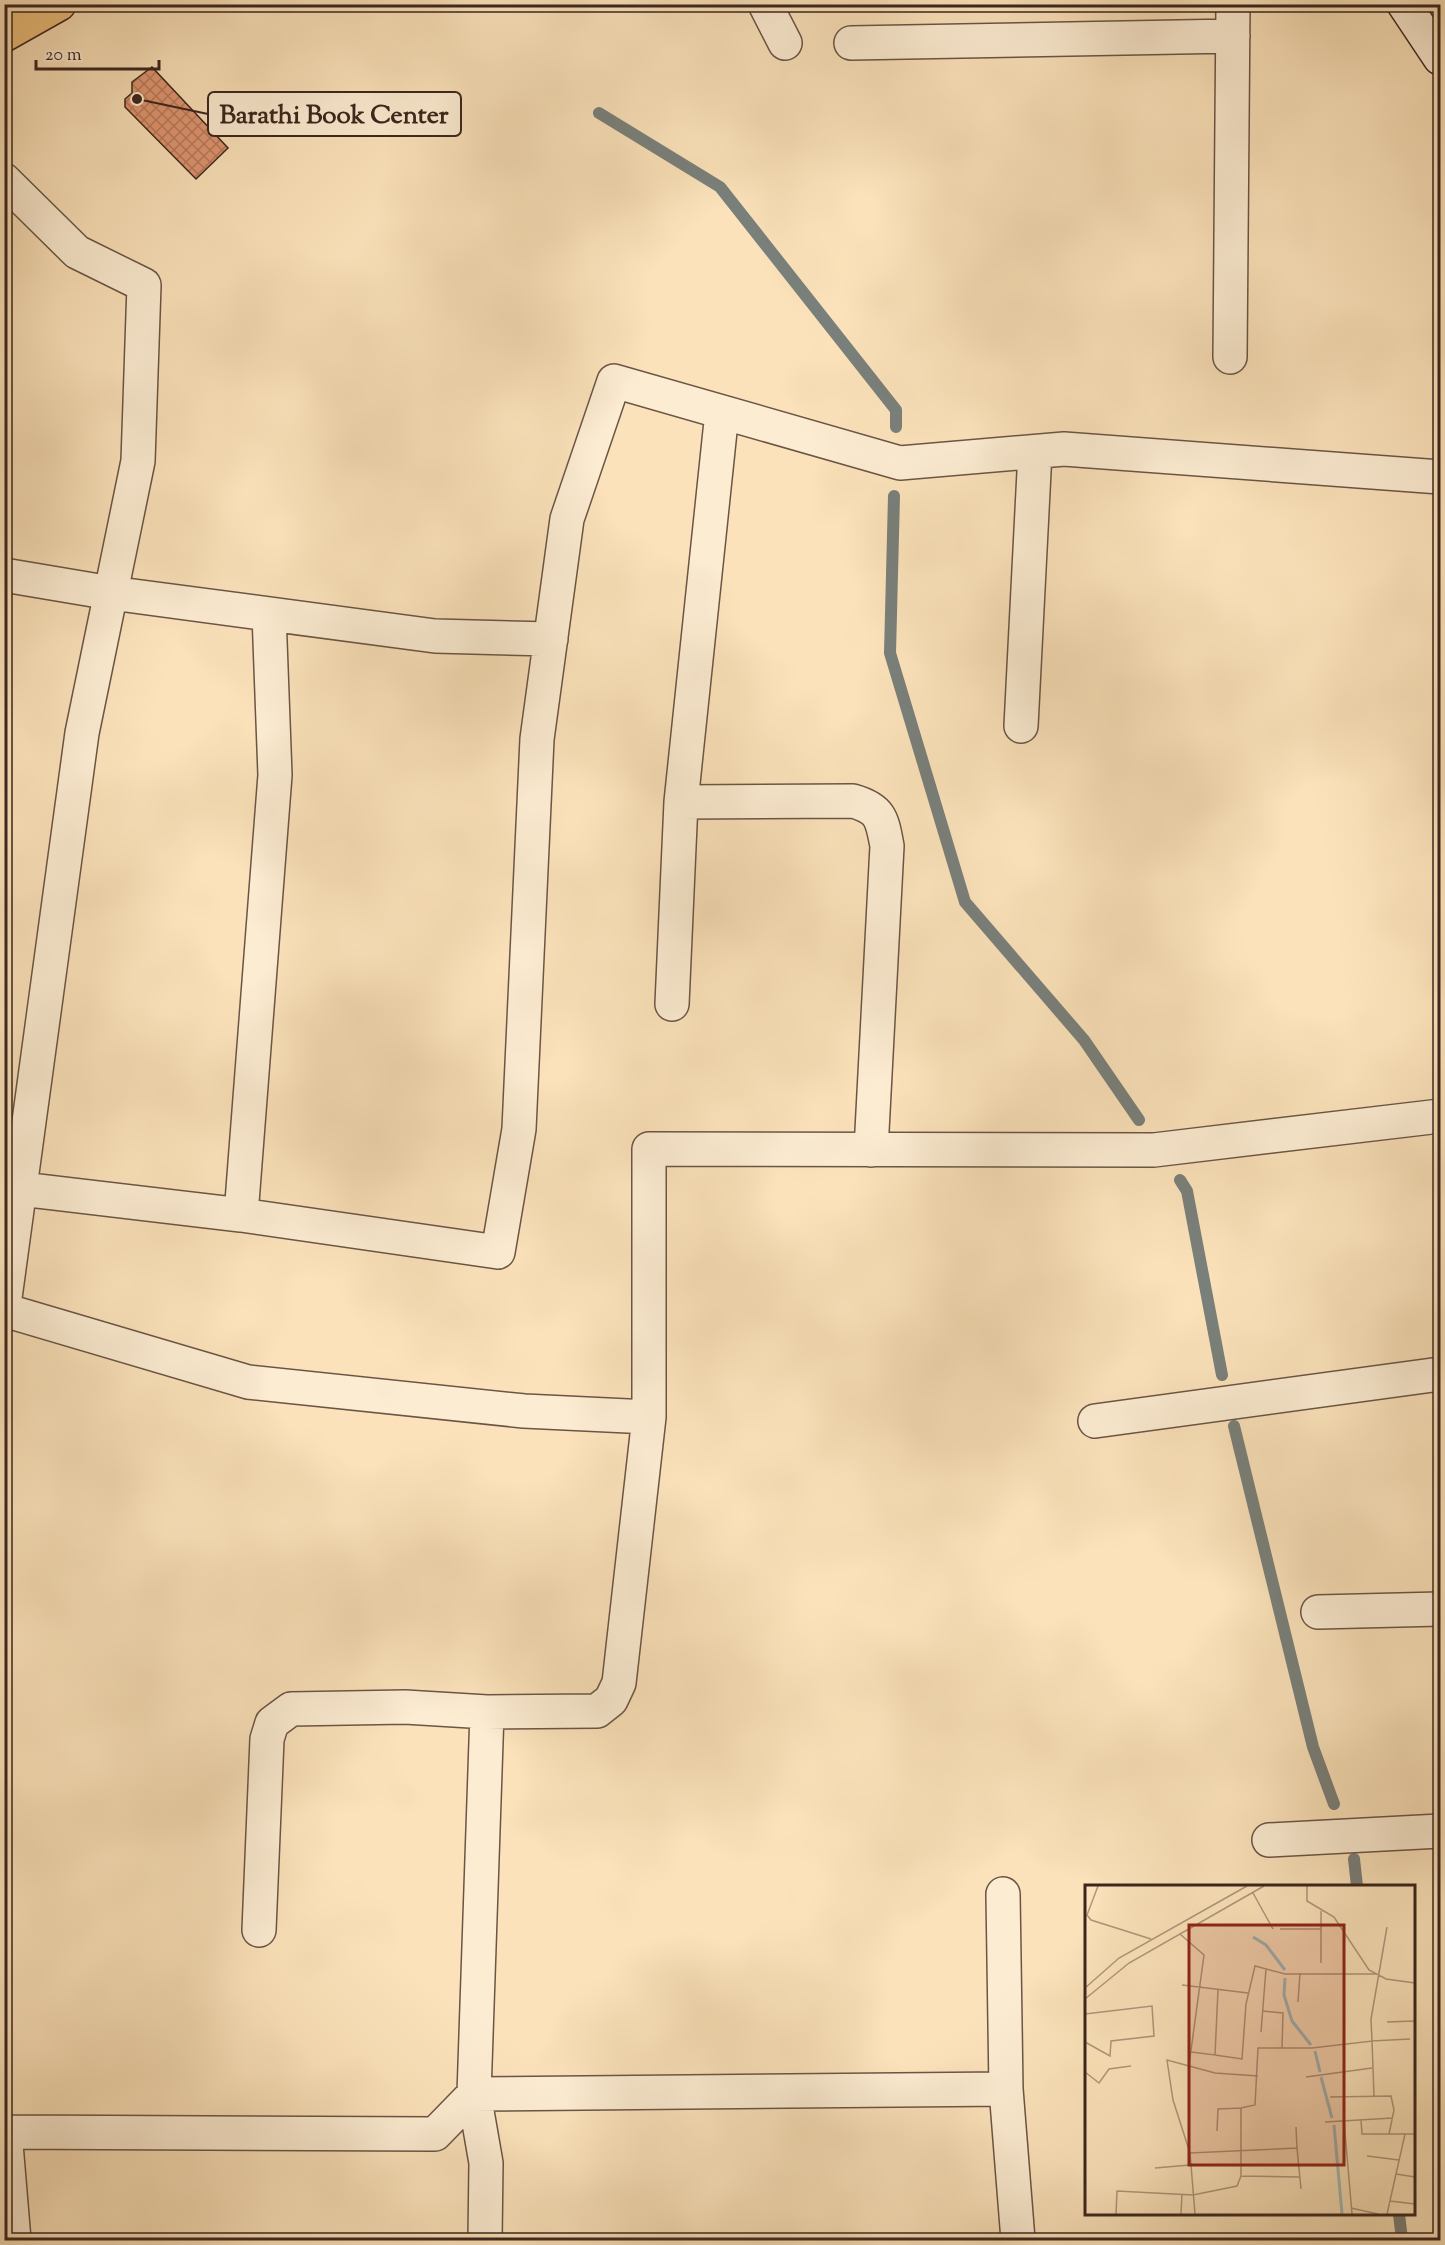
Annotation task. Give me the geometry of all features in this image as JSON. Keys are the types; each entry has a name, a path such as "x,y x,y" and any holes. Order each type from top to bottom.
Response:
{"highway":[{"path":"4,35 59,4"}],"street":[{"path":"765,4 785,43"},
{"path":"1404,4 1440,58"},
{"path":"851,43 1233,20 1230,357"},
{"path":"4,180 77,252 144,285 138,461 82,733 4,1305"},
{"path":"21,1189 241,1215 498,1252 519,1129 537,739 567,519 614,381 900,463 1064,449 1440,477"},
{"path":"672,1004 681,802 722,412"},
{"path":"1021,726 1035,452"},
{"path":"4,575 111,593 435,636 551,639"},
{"path":"241,1215 275,775 269,614"},
{"path":"681,802 853,801 871,806 883,821 887,846 871,1150"},
{"path":"258,1930 267,1739 272,1723 291,1709 405,1707 487,1712 597,1711 611,1700 619,1683 649,1417 649,1149 1154,1150 1440,1116"},
{"path":"4,1310 248,1382 524,1411 649,1417"},
{"path":"1095,1421 1440,1374"},
{"path":"1318,1612 1440,1609"},
{"path":"485,2241 486,2163 474,2094 487,1712"},
{"path":"1269,1840 1440,1831"},
{"path":"1003,1894 1006,2089 1018,2241"},
{"path":"14,2241 5,2131 435,2134 474,2094 1006,2089"}],"building":[{"path":"152,67 228,148 196,179 125,107 125,99 132,93 132,82"}],"waterway":[{"path":"599,113 720,187 896,410 896,427"},
{"path":"894,496 890,653 965,902 1084,1040 1139,1120"},
{"path":"1180,1180 1187,1191 1222,1375"},
{"path":"1234,1426 1313,1747 1334,1804"},
{"path":"1354,1859 1357,1885"},
{"path":"1399,2215 1402,2240"}],"place":[{"name":"Barathi Book Center","path":"137,99"}]}
